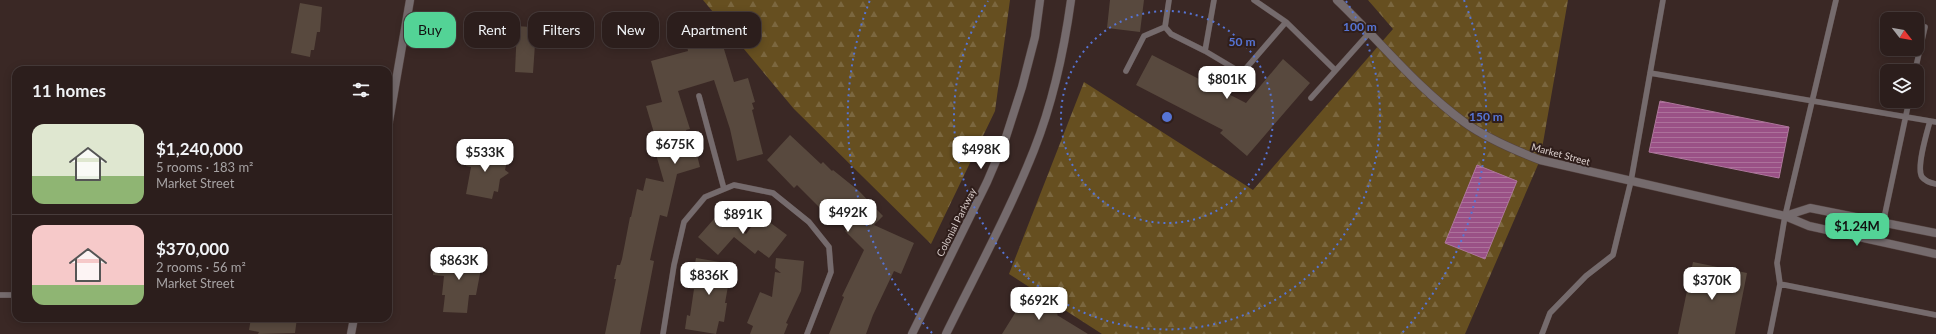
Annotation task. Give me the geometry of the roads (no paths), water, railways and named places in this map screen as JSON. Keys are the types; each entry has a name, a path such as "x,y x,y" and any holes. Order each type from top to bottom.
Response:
{"street":[{"path":"392,104 410,0"},
{"name":"Colonial Parkway","path":"912,334 987,182 1005,140 1022,87 1035,37 1040,0"},
{"path":"946,334 1016,193 1034,149 1054,89 1065,44 1071,0"},
{"name":"Market Street","path":"1337,0 1370,32 1423,88 1471,126 1511,149 1540,160 1785,216 1809,226 1936,254"},
{"path":"1785,216 1810,208 1936,233"},
{"path":"351,334 353,322"}],"lane":[{"path":"1169,0 1165,27 1171,34 1205,51 1242,73 1286,22"},
{"path":"1205,51 1214,0"},
{"path":"1254,0 1286,22 1335,70"},
{"path":"1542,334 1550,313 1586,276 1613,255 1631,181 1663,0"},
{"path":"1770,334 1780,284 1777,263 1785,216 1836,0"},
{"path":"1126,71 1144,36 1165,27"},
{"path":"1917,64 1925,27"},
{"path":"1311,98 1370,32"},
{"path":"1650,73 1936,122"},
{"path":"699,96 724,189"},
{"path":"1883,223 1908,108"},
{"path":"1930,121 1919,169 1922,177 1928,182 1936,184"},
{"path":"663,334 674,265 684,222 706,196 734,185 773,193 809,222 829,247 831,272 807,334"},
{"path":"1780,284 1936,316"},
{"path":"0,295 12,295"}]}
